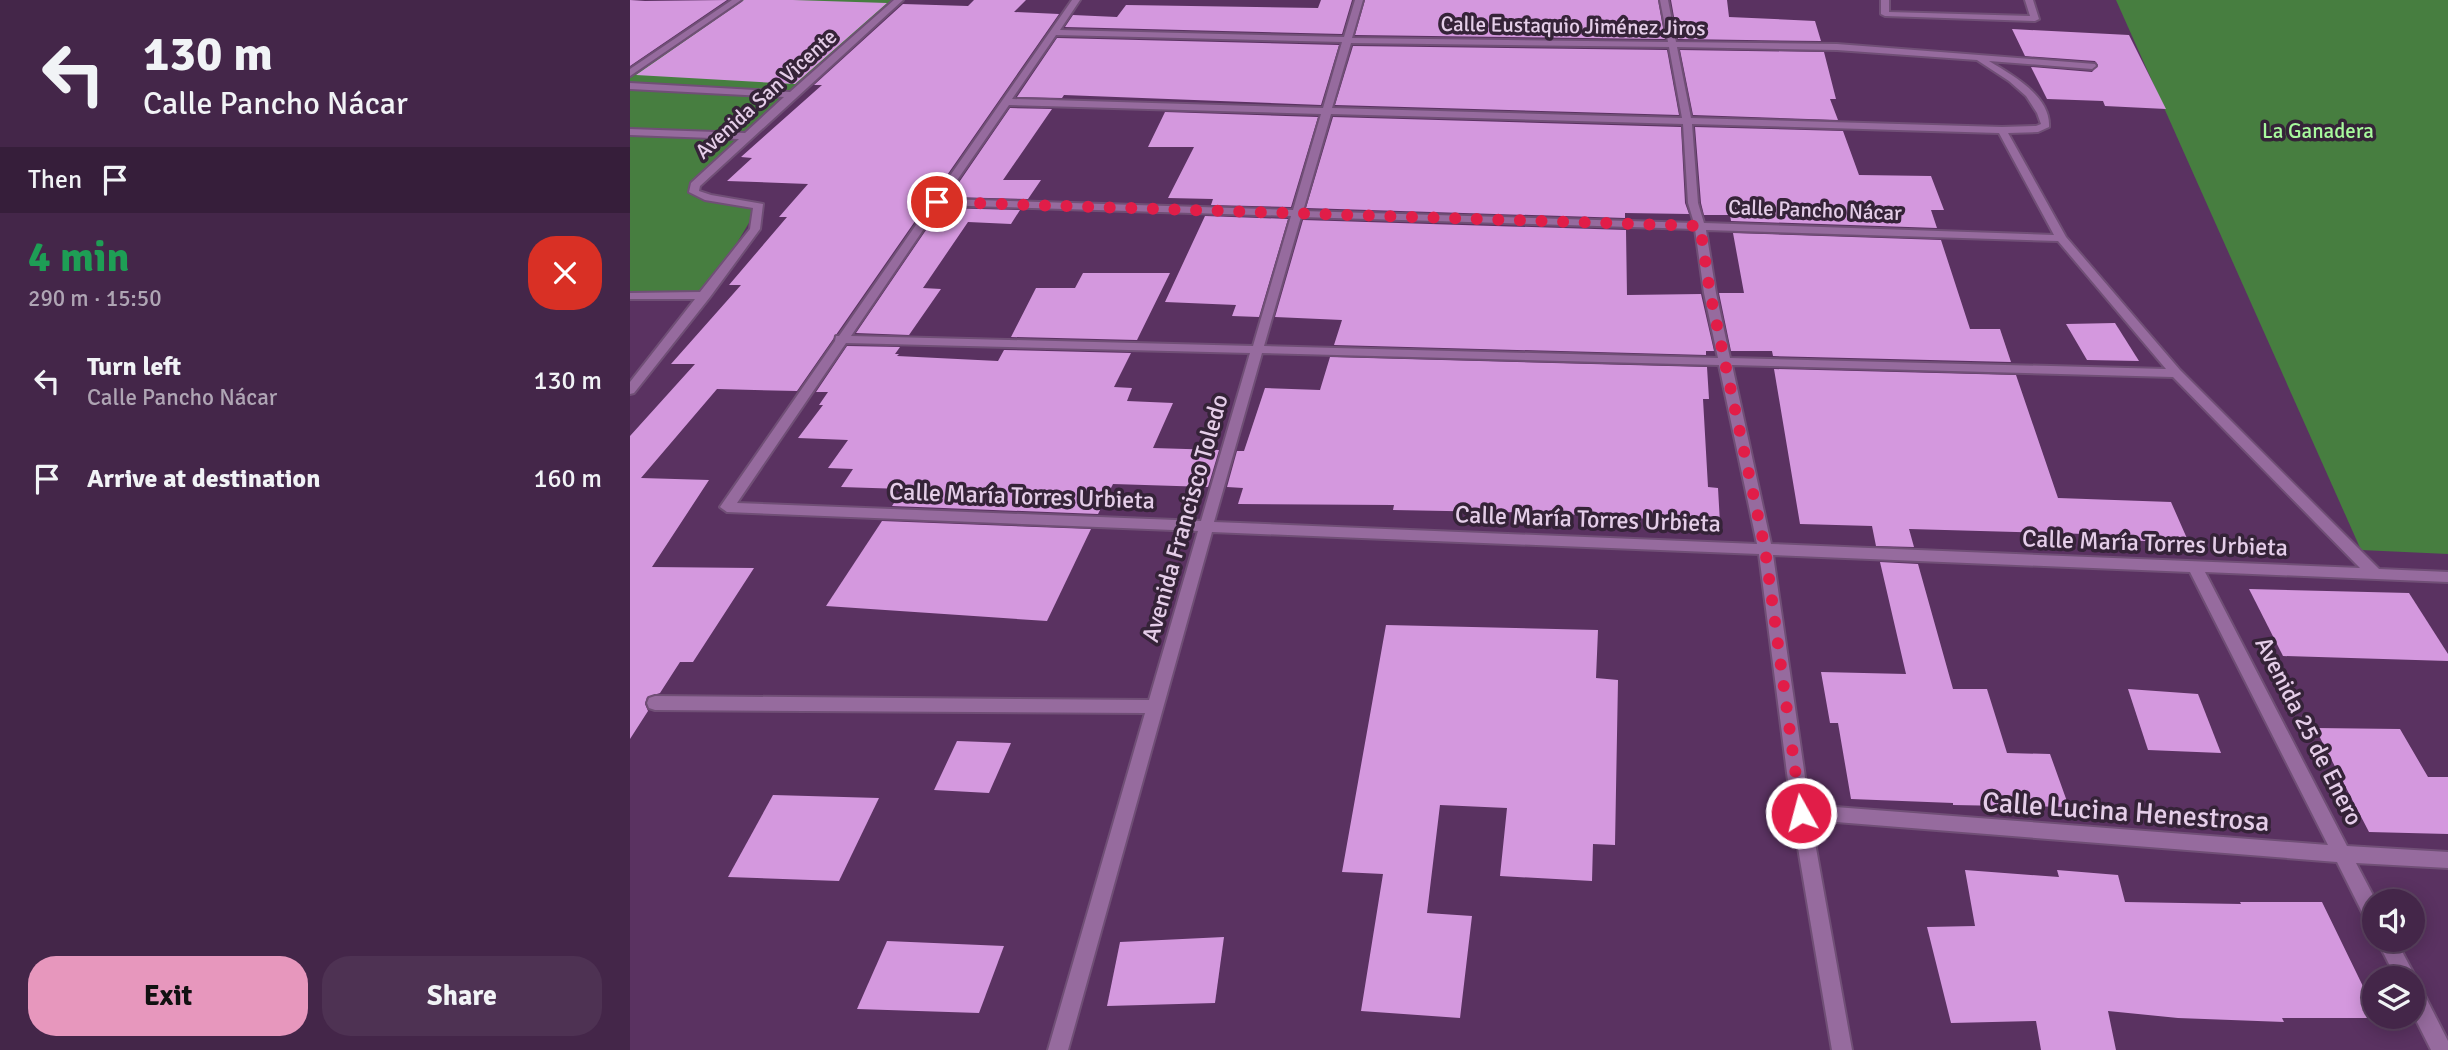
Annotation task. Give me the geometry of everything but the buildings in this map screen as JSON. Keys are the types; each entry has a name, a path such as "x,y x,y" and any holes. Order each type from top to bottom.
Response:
{"street":[{"path":"630,73 737,0"},
{"name":"Avenida San Vicente","path":"630,390 755,229 759,206 709,198 694,192 695,185 792,94 899,0"},
{"path":"840,339 1008,102 1076,0"},
{"name":"Avenida Francisco Toledo","path":"1058,1050 1359,0"},
{"path":"1664,0 1687,121 1693,203 1700,226 1710,293 1765,549 1801,813 1842,1050"},
{"path":"1885,0 1885,13 2035,19 2029,0"},
{"name":"Calle Eustaquio Jiménez Jiros","path":"1053,32 1348,40 1837,47 2092,65"},
{"path":"1008,102 2002,130 2038,129 2046,125 2042,107 2014,80 1977,58"},
{"path":"630,86 792,94"},
{"path":"2002,130 2061,238 2176,373 2375,574"},
{"path":"630,132 746,136"},
{"name":"Calle Pancho Nácar","path":"937,202 2061,238"},
{"path":"630,296 706,295"},
{"path":"840,339 2176,373"},
{"name":"Calle María Torres Urbieta","path":"840,339 727,507 2196,569 2448,577"},
{"name":"Avenida 25 de Enero","path":"2196,569 2362,893"},
{"path":"655,703 1155,707"},
{"name":"Calle Lucina Henestrosa","path":"1801,813 2448,860"},
{"path":"2425,1017 2442,1050"}],"green space":[{"path":"738,0 899,0 746,136 695,192 759,206 706,295 630,296 630,75"},
{"name":"La Ganadera","path":"2116,0 2448,0 2448,554 2361,550"}],"route":[{"path":"937,202 1700,226 1710,293 1765,549 1801,813"}]}
